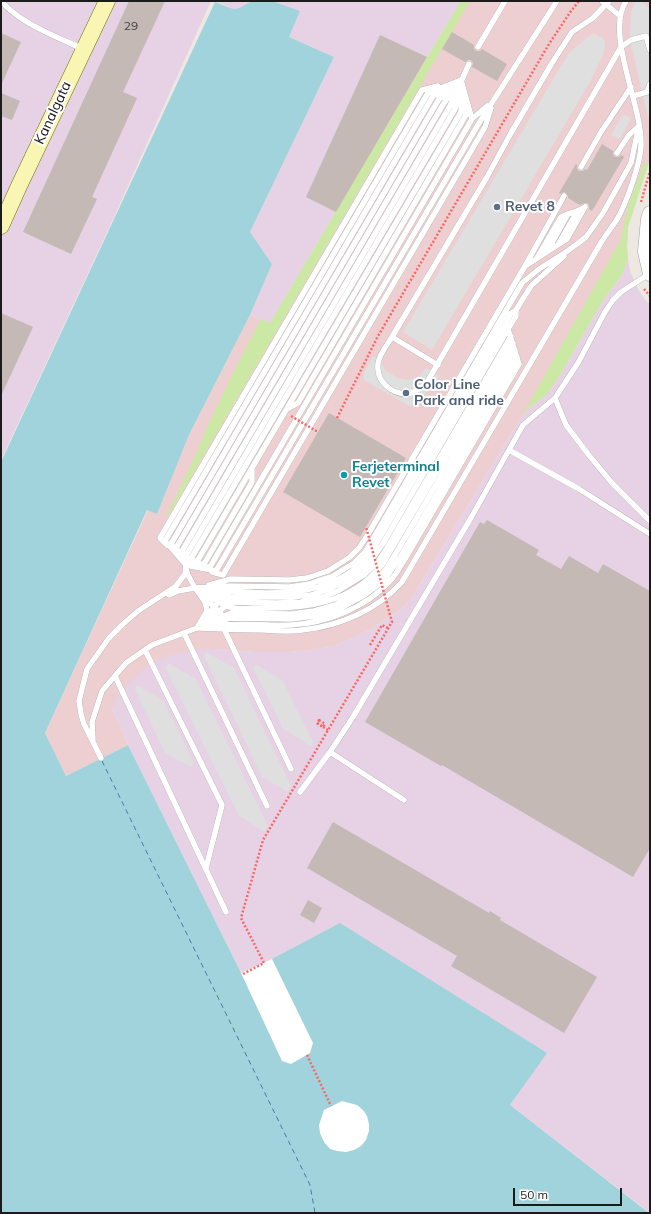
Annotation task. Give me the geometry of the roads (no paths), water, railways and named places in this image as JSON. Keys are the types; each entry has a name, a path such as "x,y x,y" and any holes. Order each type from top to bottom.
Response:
{"main road":[{"name":"Kanalgata","path":"1,226 106,1"}],"street":[{"path":"650,213 648,219 645,252 650,274"}],"lane":[{"path":"2,1 6,6 30,23 84,50"},
{"path":"478,47 505,1"},
{"path":"461,80 422,90 160,538 186,565 216,571 479,123 557,1"},
{"path":"197,628 301,631 335,624 350,619 363,612 393,592 402,582 622,208 641,154 642,142 621,47 619,31 620,16 626,1"},
{"path":"620,16 606,2 592,18 572,32 556,57 487,177 392,337 382,351 378,364 379,375 386,386 395,392 408,394 417,391 426,384 621,47 631,40 646,36 650,50"},
{"path":"197,628 207,611 205,602 188,575 182,551 444,103 461,80 469,64"},
{"path":"461,80 433,96 171,544 186,565 210,568 472,119 493,100"},
{"path":"461,80 472,119"},
{"path":"186,565 198,560 461,112 461,80"},
{"path":"286,409 298,403 466,116 461,80"},
{"path":"461,80 455,109 186,565 185,574 176,586 138,611 123,624 109,638 87,669 79,701 81,714 84,724 101,758 93,740 92,722 102,691 126,663 152,644 197,628 223,606 289,587 309,584 331,577 350,566 361,556 373,539 522,283 539,269 577,244"},
{"path":"633,96 647,92 650,84"},
{"path":"581,167 601,132 631,87"},
{"path":"617,153 629,135 639,126"},
{"path":"197,628 223,606 310,589 334,581 348,573 365,560 511,313 516,310 531,286 586,237 603,213 631,163 639,126"},
{"path":"153,602 178,591 231,579 289,580 307,578 328,571 342,563 356,552 367,536 525,266 564,196"},
{"path":"525,266 536,259 558,245 567,239 585,207 577,212 561,217 536,259"},
{"path":"558,245 577,212"},
{"path":"547,252 568,214"},
{"path":"300,792 353,718 472,516 523,425 555,398 578,363 613,300 620,292 650,274"},
{"path":"197,628 223,606 311,595 336,586 351,578 369,564 386,538 516,316 516,310"},
{"path":"196,588 223,606 291,619 316,616 346,606 363,596 385,579 401,556 517,357 508,329"},
{"path":"223,606 290,603 312,600 338,591 354,582 373,568 387,548 511,336"},
{"path":"392,337 438,365"},
{"path":"196,588 223,606 290,608 313,605 341,596 357,587 377,571 382,565 513,343"},
{"path":"196,588 223,606 284,614 314,611 343,601 360,592 381,575 396,553 515,350"},
{"path":"555,398 566,425 588,454 612,483 650,521"},
{"path":"298,403 299,416"},
{"path":"509,450 579,489 650,534"},
{"path":"186,565 204,564 252,482 252,468"},
{"path":"252,482 265,475"},
{"path":"224,629 291,769"},
{"path":"184,633 267,806"},
{"path":"145,650 222,805 206,868"},
{"path":"115,676 226,912"},
{"path":"330,752 404,800"}],"water":[{"path":"251,1 272,1 300,11 289,37 334,57 250,232 272,264 250,315 189,435 157,514 147,510 45,733 66,776 128,745 241,973 272,959 340,923 547,1053 510,1105 649,1213 1,1213 1,462 215,2 234,9"}],"place":[{"name":"Revet 8","path":"497,207"},
{"name":"Color Line Park and ride","path":"406,393"},
{"name":"Ferjeterminal Revet","path":"344,475"}]}
